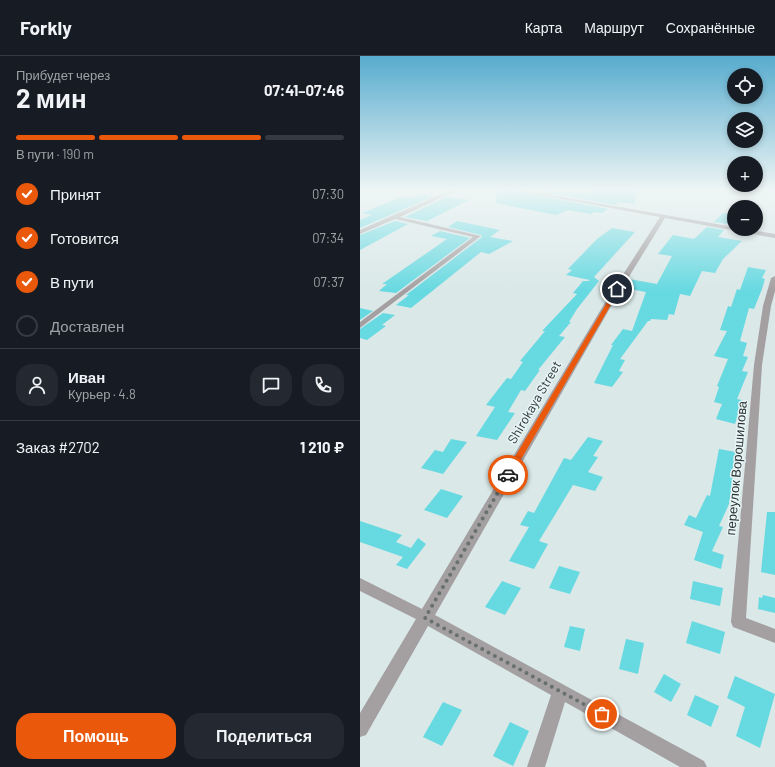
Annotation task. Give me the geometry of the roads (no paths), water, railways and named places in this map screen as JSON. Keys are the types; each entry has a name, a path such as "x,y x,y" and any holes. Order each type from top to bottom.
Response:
{"street":[{"path":"360,232 378,224"},
{"path":"360,326 478,236 426,224"},
{"name":"Shirokaya Street","path":"360,729 610,300 658,224"},
{"path":"704,224 727,228"},
{"path":"763,233 775,232"},
{"path":"763,234 775,236"},
{"name":"переулок Ворошилова","path":"775,278 766,306 758,364 738,622 775,636"},
{"path":"360,584 698,767"},
{"path":"536,767 560,692"}]}
